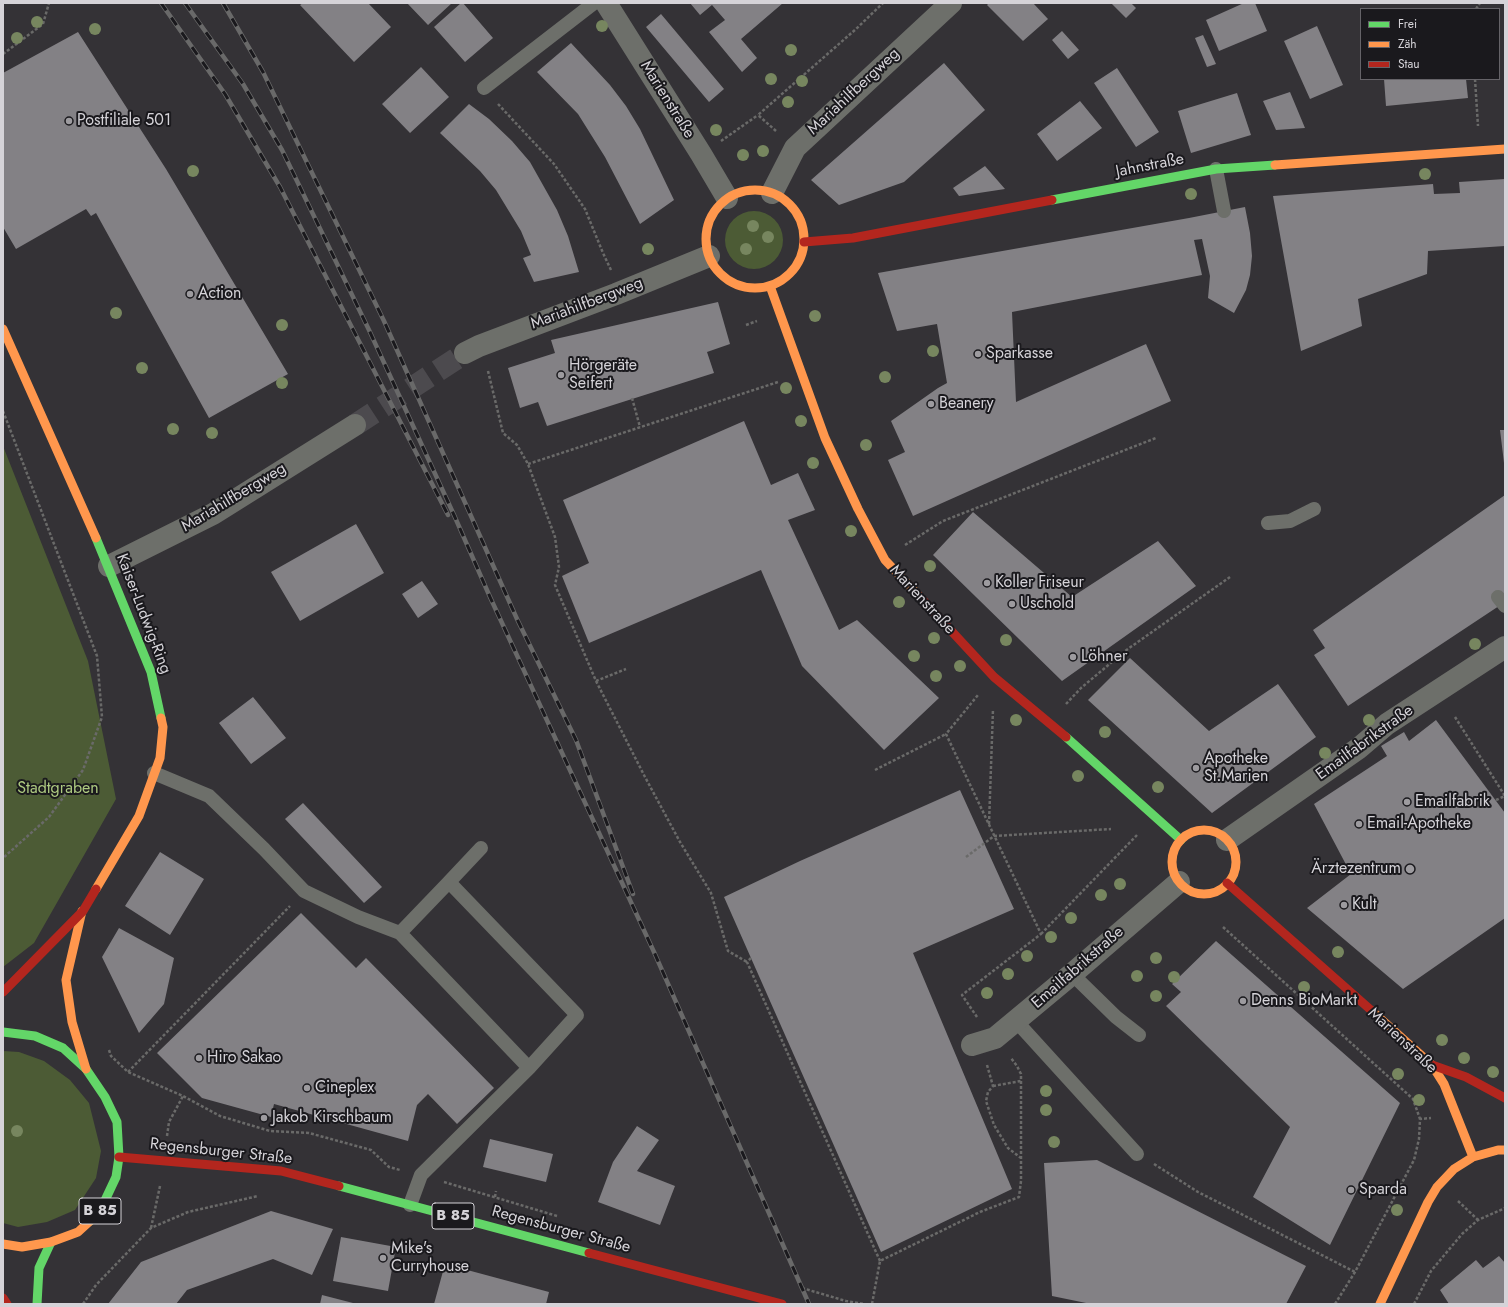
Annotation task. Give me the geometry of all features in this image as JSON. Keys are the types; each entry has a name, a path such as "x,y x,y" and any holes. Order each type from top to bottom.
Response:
{"street":[{"name":"Marienstraße","path":"606,3 701,154 726,198"},
{"name":"Mariahilfbergweg","path":"772,193 794,148 951,3"},
{"name":"Jahnstraße","path":"804,242 852,238 1216,169 1505,148"},
{"path":"756,189 772,193 786,200 796,212 802,226 804,242 801,256 794,269 783,279 770,286 755,288 740,285 727,279 716,269 709,256 706,240 708,224 715,209 726,198 741,192 756,189"},
{"name":"Mariahilfbergweg","path":"472,349 616,294 709,256"},
{"name":"Marienstraße","path":"770,286 825,438 858,509 885,560 994,677 1049,722 1181,840"},
{"name":"Kaiser-Ludwig-Ring","path":"3,329 109,566 152,672 163,727 160,758 139,816 83,910 3,992"},
{"name":"Mariahilfbergweg","path":"109,566 213,514 356,425"},
{"name":"Emailfabrikstraße","path":"1228,840 1359,748 1387,724 1505,647"},
{"path":"1199,830 1214,832 1228,840 1236,857 1236,866 1233,876 1228,883 1219,890 1208,894 1197,893 1187,889 1179,882 1174,874 1172,865 1176,847 1181,840 1189,834 1199,830"},
{"name":"Emailfabrikstraße","path":"972,1045 995,1038 1179,882"},
{"name":"Marienstraße","path":"1228,883 1432,1065 1444,1084 1473,1157"},
{"name":"Kaiser-Ludwig-Ring","path":"83,910 66,980 72,1022 86,1069"},
{"name":"B 85","path":"3,1032 35,1036 63,1048 86,1069 105,1097 117,1122 119,1157 116,1177 100,1211 78,1232 51,1242 22,1246 3,1244"},
{"path":"1432,1065 1466,1077 1505,1098"},
{"path":"1380,1303 1428,1202 1437,1187 1454,1169 1473,1157 1498,1150 1505,1150"},
{"name":"Regensburger Straße","path":"119,1157 281,1171 782,1304"},
{"path":"37,1304 39,1268 51,1242"},
{"path":"3,1298 8,1304"}],"lane":[{"path":"484,88 594,3"},
{"path":"1216,169 1224,211"},
{"path":"1268,523 1290,521 1314,509"},
{"path":"154,773 210,796 304,891 358,917 400,933 530,1068"},
{"path":"400,933 481,848"},
{"path":"410,1205 421,1175 530,1068 577,1015 448,882"},
{"path":"1072,974 1116,1017 1139,1035"},
{"path":"1016,1021 1137,1154"}],"path":[{"path":"3,54 43,24 49,3"},
{"path":"716,144 758,115 856,29 883,3"},
{"path":"1475,80 1480,150"},
{"path":"484,88 554,164 585,209 608,264"},
{"path":"758,115 781,136"},
{"path":"746,325 757,321"},
{"path":"472,349 485,360 503,434 517,445 528,464 555,537 559,567 555,585 596,682 648,784 680,842 711,893 728,951 747,962 880,1261 872,1304"},
{"path":"528,464 802,375"},
{"path":"632,398 640,427"},
{"path":"3,411 97,656 102,717 83,770 50,817 3,858"},
{"path":"885,560 942,521 1156,438"},
{"path":"1049,722 1081,688 1125,651 1230,577"},
{"path":"596,682 626,669"},
{"path":"875,770 946,734 994,677"},
{"path":"989,826 994,677"},
{"path":"1456,717 1505,796 1496,800"},
{"path":"946,734 1041,934"},
{"path":"966,857 994,836 1110,830"},
{"path":"977,1018 962,995 1041,934 1140,832"},
{"path":"304,891 128,1072 183,1096 220,1116 270,1130 309,1133 371,1150 389,1167 421,1175 564,1218"},
{"path":"1223,927 1414,1099 1420,1119 1419,1139 1414,1160 1354,1272 1335,1304"},
{"path":"747,962 751,958"},
{"path":"880,1261 980,1212 1019,1197 1021,1181 1021,1074 1018,1066 995,1038"},
{"path":"986,1062 993,1086"},
{"path":"1021,1081 993,1086 988,1092 986,1101 994,1125 1008,1148 1021,1158"},
{"path":"1420,1119 1457,1115"},
{"path":"1137,1154 1198,1192 1354,1272"},
{"path":"495,1197 496,1192"},
{"path":"83,1304 96,1285 151,1228 188,1212 262,1195"},
{"path":"1414,1304 1432,1270 1462,1234 1478,1220 1505,1208"},
{"path":"801,1288 846,1301 865,1304"}],"green space":[{"path":"748,211 760,211 775,219 783,234 783,246 775,261 760,269 748,269 733,261 725,246 725,234 733,219"},
{"name":"Stadtgraben","path":"3,446 88,661 116,799 34,943 3,967"},
{"path":"3,1051 19,1052 44,1061 70,1080 89,1103 101,1151 96,1178 75,1210 47,1222 18,1227 3,1223"}],"building":[{"path":"303,3 368,3 391,27 354,62 300,5"},
{"path":"407,3 452,3 428,25"},
{"path":"461,3 463,3 493,38 465,62 434,27"},
{"path":"690,3 783,3 741,39 757,58 742,72 709,32 725,20 712,5 700,15"},
{"path":"989,3 1033,3 1048,19 1023,41 987,5"},
{"path":"1111,3 1131,3 1136,8 1126,18"},
{"path":"1244,3 1255,3 1267,31 1219,51 1206,20"},
{"path":"661,14 724,89 709,102 646,27"},
{"path":"1317,26 1343,85 1310,99 1284,41"},
{"path":"1062,31 1079,50 1068,59 1052,40"},
{"path":"78,32 166,169 288,374 209,418 96,213 91,216 86,209 16,249 3,227 3,73"},
{"path":"1203,35 1216,64 1207,67 1195,38"},
{"path":"571,43 610,85 626,106 640,129 674,200 640,224 605,157 578,114 537,72"},
{"path":"944,63 985,110 904,182 839,205 811,180"},
{"path":"421,67 449,97 410,133 382,104"},
{"path":"1117,68 1159,132 1136,147 1094,83"},
{"path":"1384,80 1466,80 1468,98 1386,106"},
{"path":"1290,92 1305,128 1276,130 1263,101"},
{"path":"1237,93 1251,135 1191,153 1178,111"},
{"path":"1080,101 1102,128 1057,161 1037,134"},
{"path":"469,104 489,119 512,141 530,162 557,210 568,236 579,272 534,282 523,258 531,255 521,231 496,190 480,171 440,133"},
{"path":"985,166 1005,189 959,196 953,188"},
{"path":"1505,179 1505,246 1428,251 1427,274 1358,299 1362,326 1301,351 1273,196 1433,184 1434,194 1460,193 1459,182"},
{"path":"1245,207 1250,233 1252,256 1250,275 1246,290 1234,313 1208,298 1210,276 1202,239 1194,240 1202,275 1012,312 1016,402 1146,344 1171,401 913,516 888,460 905,452 891,421 947,383 937,324 897,331 878,273"},
{"path":"718,302 730,344 707,352 714,373 547,426 538,402 520,408 508,368 555,353 551,340"},
{"path":"744,421 771,485 798,473 815,510 788,520 839,630 857,620 939,698 884,750 802,666 761,570 589,643 562,576 589,563 563,500"},
{"path":"1500,430 1505,430 1505,463 1504,463"},
{"path":"1505,495 1505,602 1348,706 1314,655 1325,648 1313,630"},
{"path":"973,512 1072,597 1158,541 1196,586 1062,681 933,555"},
{"path":"356,524 384,573 300,621 271,572"},
{"path":"422,581 438,604 418,618 402,594"},
{"path":"1130,658 1209,731 1278,684 1316,737 1212,813 1088,700"},
{"path":"253,697 286,738 251,764 219,723"},
{"path":"1436,720 1505,813 1505,918 1403,989 1307,908 1351,874 1314,804 1387,756 1381,746 1404,732 1409,741"},
{"path":"960,790 1014,909 913,953 1012,1189 881,1252 724,897 800,861"},
{"path":"303,803 382,887 364,903 285,819"},
{"path":"160,852 204,879 170,935 125,906"},
{"path":"301,913 356,968 366,958 494,1088 457,1124 428,1094 417,1105 408,1141 274,1104 271,1117 202,1098 157,1053"},
{"path":"119,928 174,958 164,1004 139,1033 102,957"},
{"path":"1216,941 1400,1103 1330,1245 1253,1197 1290,1127 1166,1006 1181,992 1172,984"},
{"path":"637,1126 659,1140 637,1171 675,1186 660,1225 598,1202 613,1162"},
{"path":"490,1139 553,1154 546,1182 483,1167"},
{"path":"1097,1160 1306,1266 1286,1304 1091,1304 1052,1296 1044,1163"},
{"path":"271,1211 333,1229 312,1275 273,1259 187,1290 176,1304 108,1304 141,1262"},
{"path":"341,1237 396,1247 388,1291 333,1281"},
{"path":"1499,1256 1505,1263 1505,1304 1449,1304 1440,1290 1476,1260 1483,1268"},
{"path":"445,1264 549,1292 546,1304 434,1304"},
{"path":"322,1295 353,1303 353,1304 320,1304"}],"tunnel":[{"path":"355,425 465,353"}],"railway":[{"path":"161,3 225,94 280,187 448,515"},
{"path":"185,3 243,84 282,150 369,330 490,597 654,952 809,1304"},
{"path":"223,3 263,72 384,321 517,619 576,740 633,894"}],"traffic: fast":[{"path":"1052,200 1216,169 1275,165"},
{"path":"96,538 151,672 161,718"},
{"path":"1066,737 1181,840"},
{"path":"3,1032 35,1036 63,1048 86,1069 105,1097 117,1122 119,1157 116,1177 100,1211 90,1221"},
{"path":"339,1186 589,1253"},
{"path":"37,1304 39,1268 51,1242"}],"traffic: slow":[{"path":"1275,165 1505,149"},
{"path":"755,190 774,194 790,204 800,220 804,239 800,258 790,274 774,284 755,288 736,284 720,274 710,258 706,239 710,220 720,204 736,194 755,190"},
{"path":"770,286 825,438 858,509 885,560 919,596"},
{"path":"3,329 96,538"},
{"path":"96,889 139,816 160,758 163,727 161,718"},
{"path":"1204,830 1222,836 1230,844 1236,862 1230,880 1222,888 1204,894 1186,888 1178,880 1172,862 1178,844 1186,836 1204,830"},
{"path":"82,911 66,980 72,1022 86,1069"},
{"path":"1372,1011 1432,1065 1444,1084 1473,1157"},
{"path":"1380,1304 1428,1202 1437,1187 1454,1169 1473,1157 1498,1150 1505,1150"},
{"path":"3,1244 22,1247 51,1242 78,1232 90,1221"}],"traffic: jam":[{"path":"804,242 853,238 1052,200"},
{"path":"919,596 994,677 1066,737"},
{"path":"1227,883 1372,1011"},
{"path":"3,992 83,911 96,889"},
{"path":"1432,1065 1466,1077 1505,1098"},
{"path":"119,1157 281,1171 339,1186"},
{"path":"589,1253 782,1304"},
{"path":"3,1298 7,1304"}],"place":[{"name":"Postfiliale 501","path":"69,121"},
{"name":"Action","path":"190,294"},
{"name":"Sparkasse","path":"978,354"},
{"name":"Hörgeräte Seifert","path":"561,375"},
{"name":"Beanery","path":"931,404"},
{"name":"Koller Friseur","path":"987,583"},
{"name":"Uschold","path":"1012,604"},
{"name":"Löhner","path":"1073,657"},
{"name":"Apotheke St.Marien","path":"1196,768"},
{"name":"Emailfabrik","path":"1407,802"},
{"name":"Email-Apotheke","path":"1359,824"},
{"name":"Ärztezentrum","path":"1410,869"},
{"name":"Kult","path":"1344,905"},
{"name":"Denns BioMarkt","path":"1243,1001"},
{"name":"Hiro Sakao","path":"199,1058"},
{"name":"Cineplex","path":"307,1088"},
{"name":"Jakob Kirschbaum","path":"264,1118"},
{"name":"Sparda","path":"1351,1190"},
{"name":"Mike's Curryhouse","path":"383,1258"}]}
